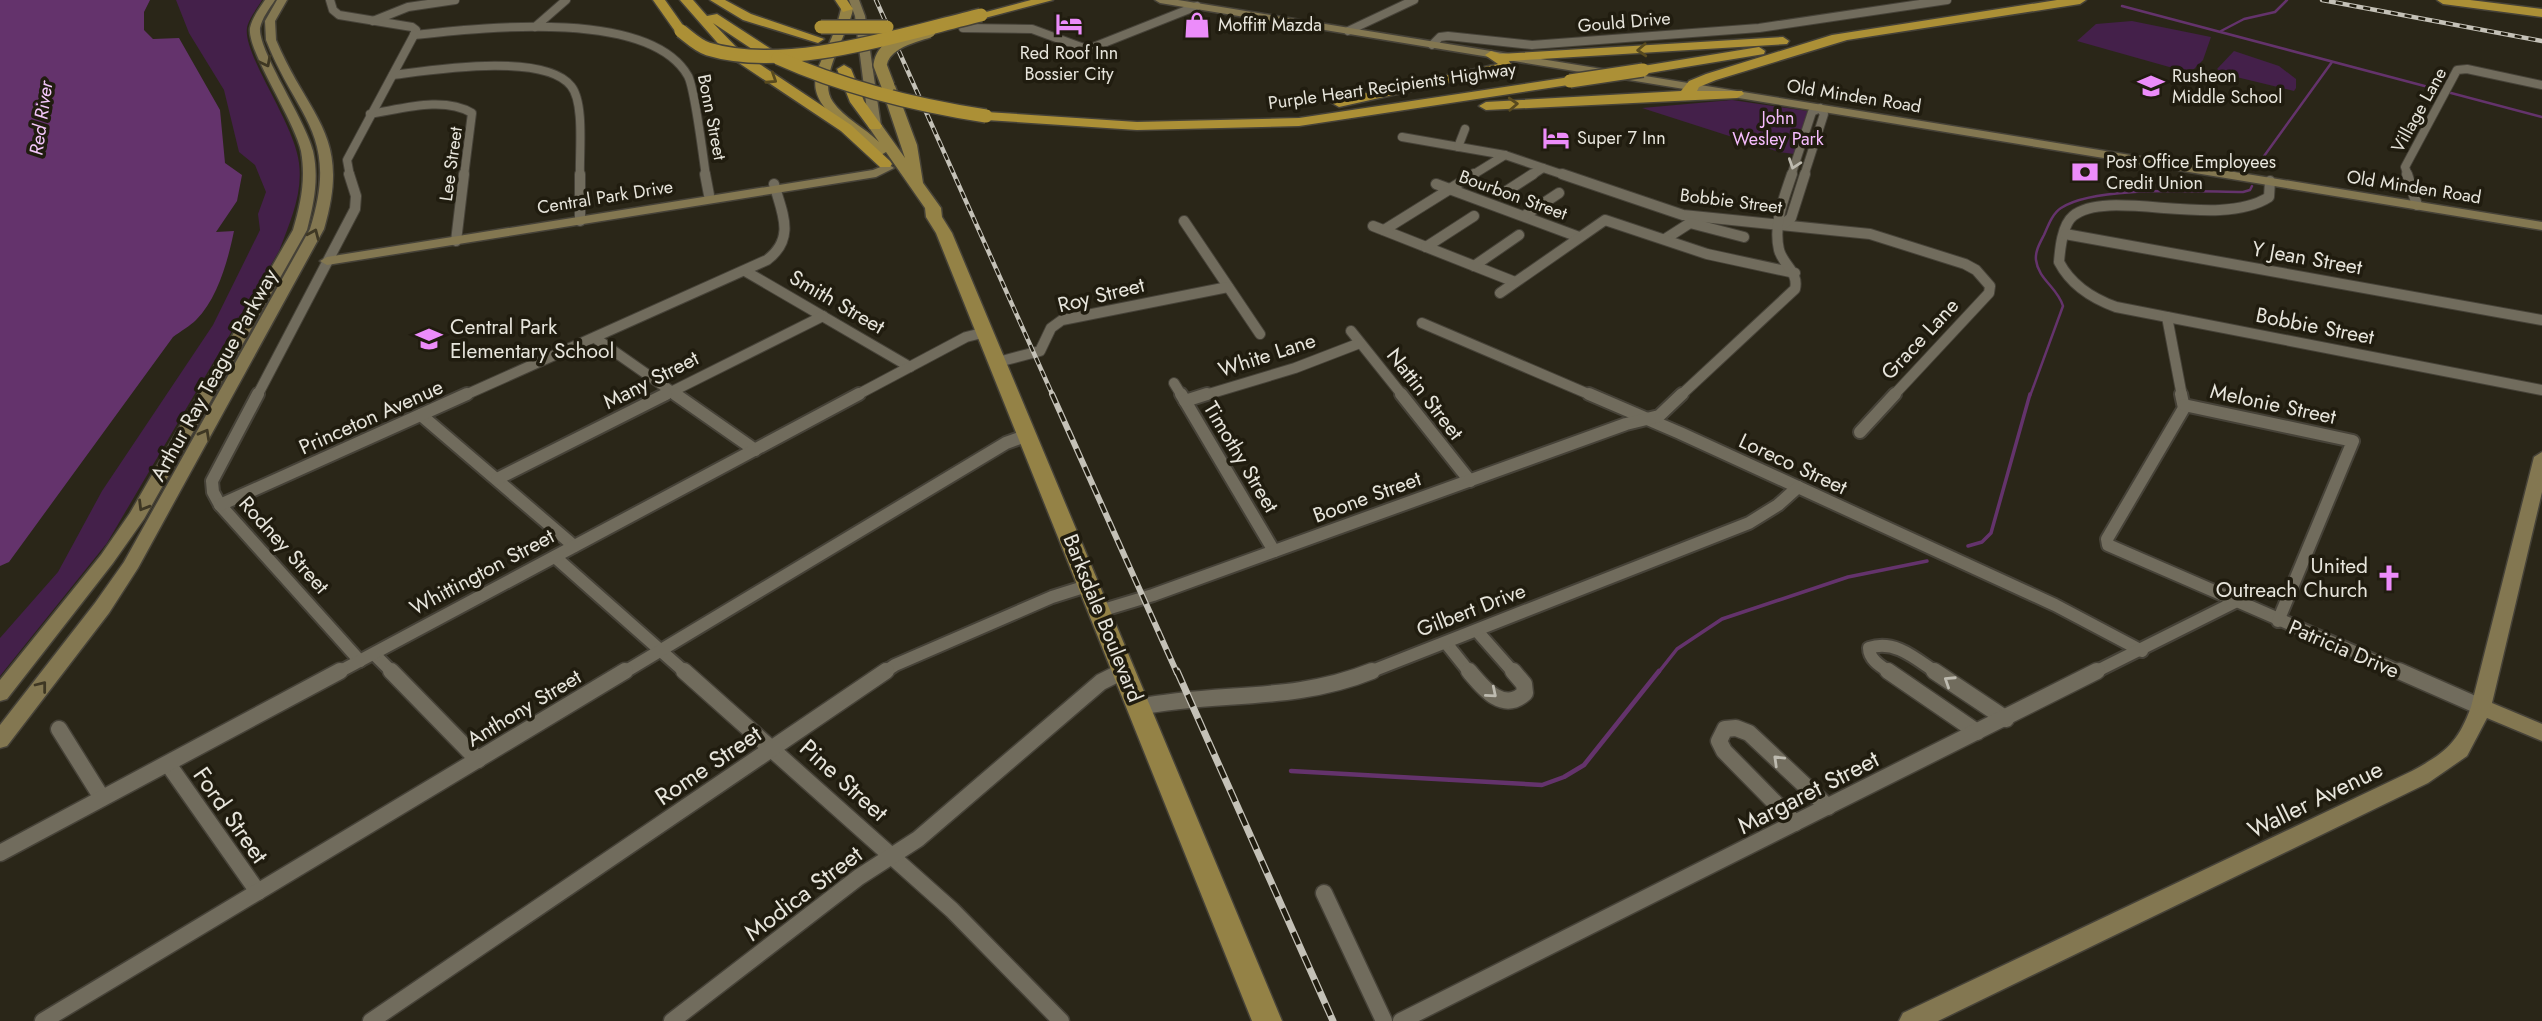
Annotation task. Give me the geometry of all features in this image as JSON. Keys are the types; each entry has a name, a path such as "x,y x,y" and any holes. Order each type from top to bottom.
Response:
{"highway":[{"path":"659,0 693,44 734,55 771,57 824,51 1047,0"},
{"path":"687,0 735,54 897,165"},
{"name":"Purple Heart Recipients Highway","path":"687,0 807,72 865,91 926,106 1137,127 1299,121 1564,69 1643,70 2080,0"},
{"name":"Purple Heart Recipients Highway","path":"703,0 772,51"},
{"path":"716,0 747,17 820,33 896,26 985,13 1033,0"},
{"path":"724,0 759,16 790,22"},
{"path":"735,0 746,7 820,33 836,53 857,102 875,126"},
{"name":"Purple Heart Recipients Highway","path":"987,113 1107,119 1217,120 1335,111 1564,69 1628,66 2044,0"},
{"path":"2443,0 2542,13"},
{"path":"2501,0 2542,5"},
{"path":"2511,0 2542,5"},
{"path":"1686,91 1712,77 1845,37"},
{"path":"1217,120 1330,105 1498,60 1564,69 1783,41"},
{"path":"1546,63 1549,57 1564,69"},
{"path":"1712,77 1709,81 1712,86 1737,94"},
{"path":"1299,121 1686,91 1737,94"}],"main road":[{"name":"Barksdale Boulevard","path":"847,2 843,30 820,80 820,93 830,108 897,165 933,208 934,217"},
{"path":"897,165 910,145 880,63 891,48 929,31 985,13"},
{"name":"Barksdale Boulevard","path":"875,126 923,210 934,217 944,233 1267,1021"}],"street":[{"name":"Arthur Ray Teague Parkway","path":"0,694 107,559 138,515 288,254 302,224 311,185 309,150 255,36 258,19 270,0"},
{"name":"Arthur Ray Teague Parkway","path":"0,740 128,570 317,229 328,182 326,151 317,126 270,36 271,19 282,0"},
{"path":"330,0 332,10 339,15 412,27 416,30 414,35"},
{"path":"373,21 408,7 455,0"},
{"path":"535,27 566,0"},
{"path":"1160,0 1432,45 1498,60 1546,63"},
{"path":"1344,30 1404,0"},
{"path":"1344,30 1414,0"},
{"name":"Gould Drive","path":"1432,45 1443,36 1532,45 1768,28 1947,0"},
{"name":"Barksdale Boulevard","path":"847,2 860,16 875,126"},
{"path":"963,28 1032,29 1091,48 1196,6"},
{"name":"Bonn Street","path":"414,35 535,27 587,30 628,38 657,48 679,62 691,84 709,197"},
{"name":"Rodney Street","path":"414,35 346,163 356,195 356,205 214,476 213,492 220,505 367,657 478,760"},
{"path":"393,75 456,67 503,66 540,71 570,84 578,97 580,221"},
{"path":"1564,69 1686,91"},
{"name":"Village Lane","path":"2417,205 2405,167 2457,70 2542,85"},
{"name":"Old Minden Road","path":"1737,94 2542,226"},
{"name":"Lee Street","path":"370,114 445,105 466,108 472,113 456,241"},
{"path":"1782,225 1778,216 1784,193 1812,112 1820,108 1824,114 1791,218 1782,225 1778,240 1779,251 1794,273"},
{"path":"1415,139 1421,127"},
{"path":"1458,147 1465,128"},
{"name":"Bobbie Street","path":"1402,137 1505,155 1672,212 1714,220 1870,234 1976,270"},
{"path":"1505,155 1451,189 1379,228 1515,282"},
{"name":"Central Park Drive","path":"327,261 630,214 709,197 876,173 897,165"},
{"path":"1502,194 1543,168"},
{"path":"2066,234 2069,222 2076,214 2096,208 2214,210 2252,206 2269,198 2272,193 2270,181"},
{"name":"Bourbon Street","path":"1436,184 1579,237"},
{"name":"Princeton Avenue","path":"220,505 772,257 785,244 786,235 775,187"},
{"path":"1524,216 1559,193"},
{"path":"1426,247 1474,216"},
{"path":"1500,293 1599,223 1609,220 1707,254 1794,273"},
{"path":"1184,221 1260,334"},
{"path":"1665,239 1690,223 1744,237"},
{"name":"Bobbie Street","path":"2066,234 2059,262 2067,277 2085,292 2116,307 2542,390"},
{"name":"Y Jean Street","path":"2066,234 2542,320"},
{"path":"1474,266 1519,235"},
{"name":"Grace Lane","path":"1860,432 1989,293 1990,286 1976,270"},
{"name":"Smith Street","path":"745,271 910,367"},
{"name":"Boone Street","path":"1100,611 1153,595 1620,426 1659,416 1788,297 1797,284 1794,273"},
{"name":"Roy Street","path":"998,362 1040,351 1051,328 1062,320 1228,287"},
{"name":"Many Street","path":"497,479 823,316"},
{"path":"2166,317 2184,405"},
{"name":"Loreco Street","path":"1422,323 1798,487 2055,605 2142,651"},
{"name":"Nattin Street","path":"1351,331 1469,481"},
{"name":"Whittington Street","path":"0,853 966,337 986,332"},
{"path":"595,338 755,450"},
{"name":"White Lane","path":"1185,401 1295,368 1360,343"},
{"name":"Timothy Street","path":"1174,383 1274,551"},
{"name":"Melonie Street","path":"2184,405 2353,441 2278,621"},
{"name":"Patricia Drive","path":"2184,405 2107,542 2116,551 2542,733"},
{"path":"421,415 575,547"},
{"name":"Anthony Street","path":"43,1021 1006,443 1028,435"},
{"name":"Waller Avenue","path":"1912,1021 2438,768 2464,748 2480,707 2537,498 2542,457"},
{"name":"Gilbert Drive","path":"1139,707 1189,699 1261,696 1311,690 1365,674 1749,523 1778,505 1798,487"},
{"name":"Pine Street","path":"555,557 975,931 1061,1021"},
{"name":"Rome Street","path":"371,1021 905,660 1052,597 1090,585"},
{"name":"Margaret Street","path":"1401,1021 2235,602"},
{"path":"1447,643 1491,695 1506,702 1519,699 1525,692 1524,684 1477,631"},
{"path":"1977,732 1875,663 1869,648 1881,644 1900,649 2006,719"},
{"name":"Modica Street","path":"672,1021 859,877 928,832 1101,682 1124,671"},
{"path":"1795,823 1724,751 1719,741 1725,729 1736,728 1749,733 1828,807"},
{"path":"59,729 102,798"},
{"name":"Ford Street","path":"168,764 258,892"},
{"path":"1324,893 1384,1021"}],"green space":[{"path":"176,0 262,0 248,25 248,40 295,147 300,174 295,208 279,251 107,543 0,676 0,638 58,572 102,491 213,325 260,230 258,214 266,192 255,165 239,152 224,90 189,33"},
{"path":"2132,21 2211,37 2203,60 2194,69 2180,70 2077,41 2096,24"},
{"path":"2234,51 2279,66 2296,79 2296,88 2294,91 2224,74 2217,69"},
{"name":"John Wesley Park","path":"1732,100 1808,111 1794,154 1779,152 1642,108"}],"water":[{"name":"Red River","path":"0,0 150,0 144,12 144,30 153,39 179,38 220,110 225,163 242,175 237,201 216,232 234,231 216,290 204,311 173,337 9,562 0,566"}],"waterway":[{"path":"2221,31 2244,19 2275,12 2287,0"},
{"path":"2122,6 2542,117"},
{"path":"2254,170 2332,62"},
{"path":"2030,396 2063,306 2040,273 2036,260 2039,244 2051,220 2061,208 2077,201 2122,193 2243,192 2250,190 2252,186"},
{"path":"1968,546 1982,542 1991,533 2030,394"},
{"path":"1658,673 1677,649 1722,619 1848,577 1927,561"},
{"path":"1291,771 1542,785 1564,777 1584,765 1659,671"}],"railway":[{"path":"876,0 1053,396"},
{"path":"2322,0 2542,41"},
{"path":"1052,394 1177,673"},
{"path":"1177,671 1333,1021"}],"place":[{"name":"Red Roof Inn Bossier City","path":"1069,24"},
{"name":"Moffitt Mazda","path":"1197,25"},
{"name":"Rusheon Middle School","path":"2151,86"},
{"name":"Super 7 Inn","path":"1556,138"},
{"name":"Post Office Employees Credit Union","path":"2085,172"},
{"name":"Central Park Elementary School","path":"429,339"},
{"name":"United Outreach Church","path":"2389,578"}]}
